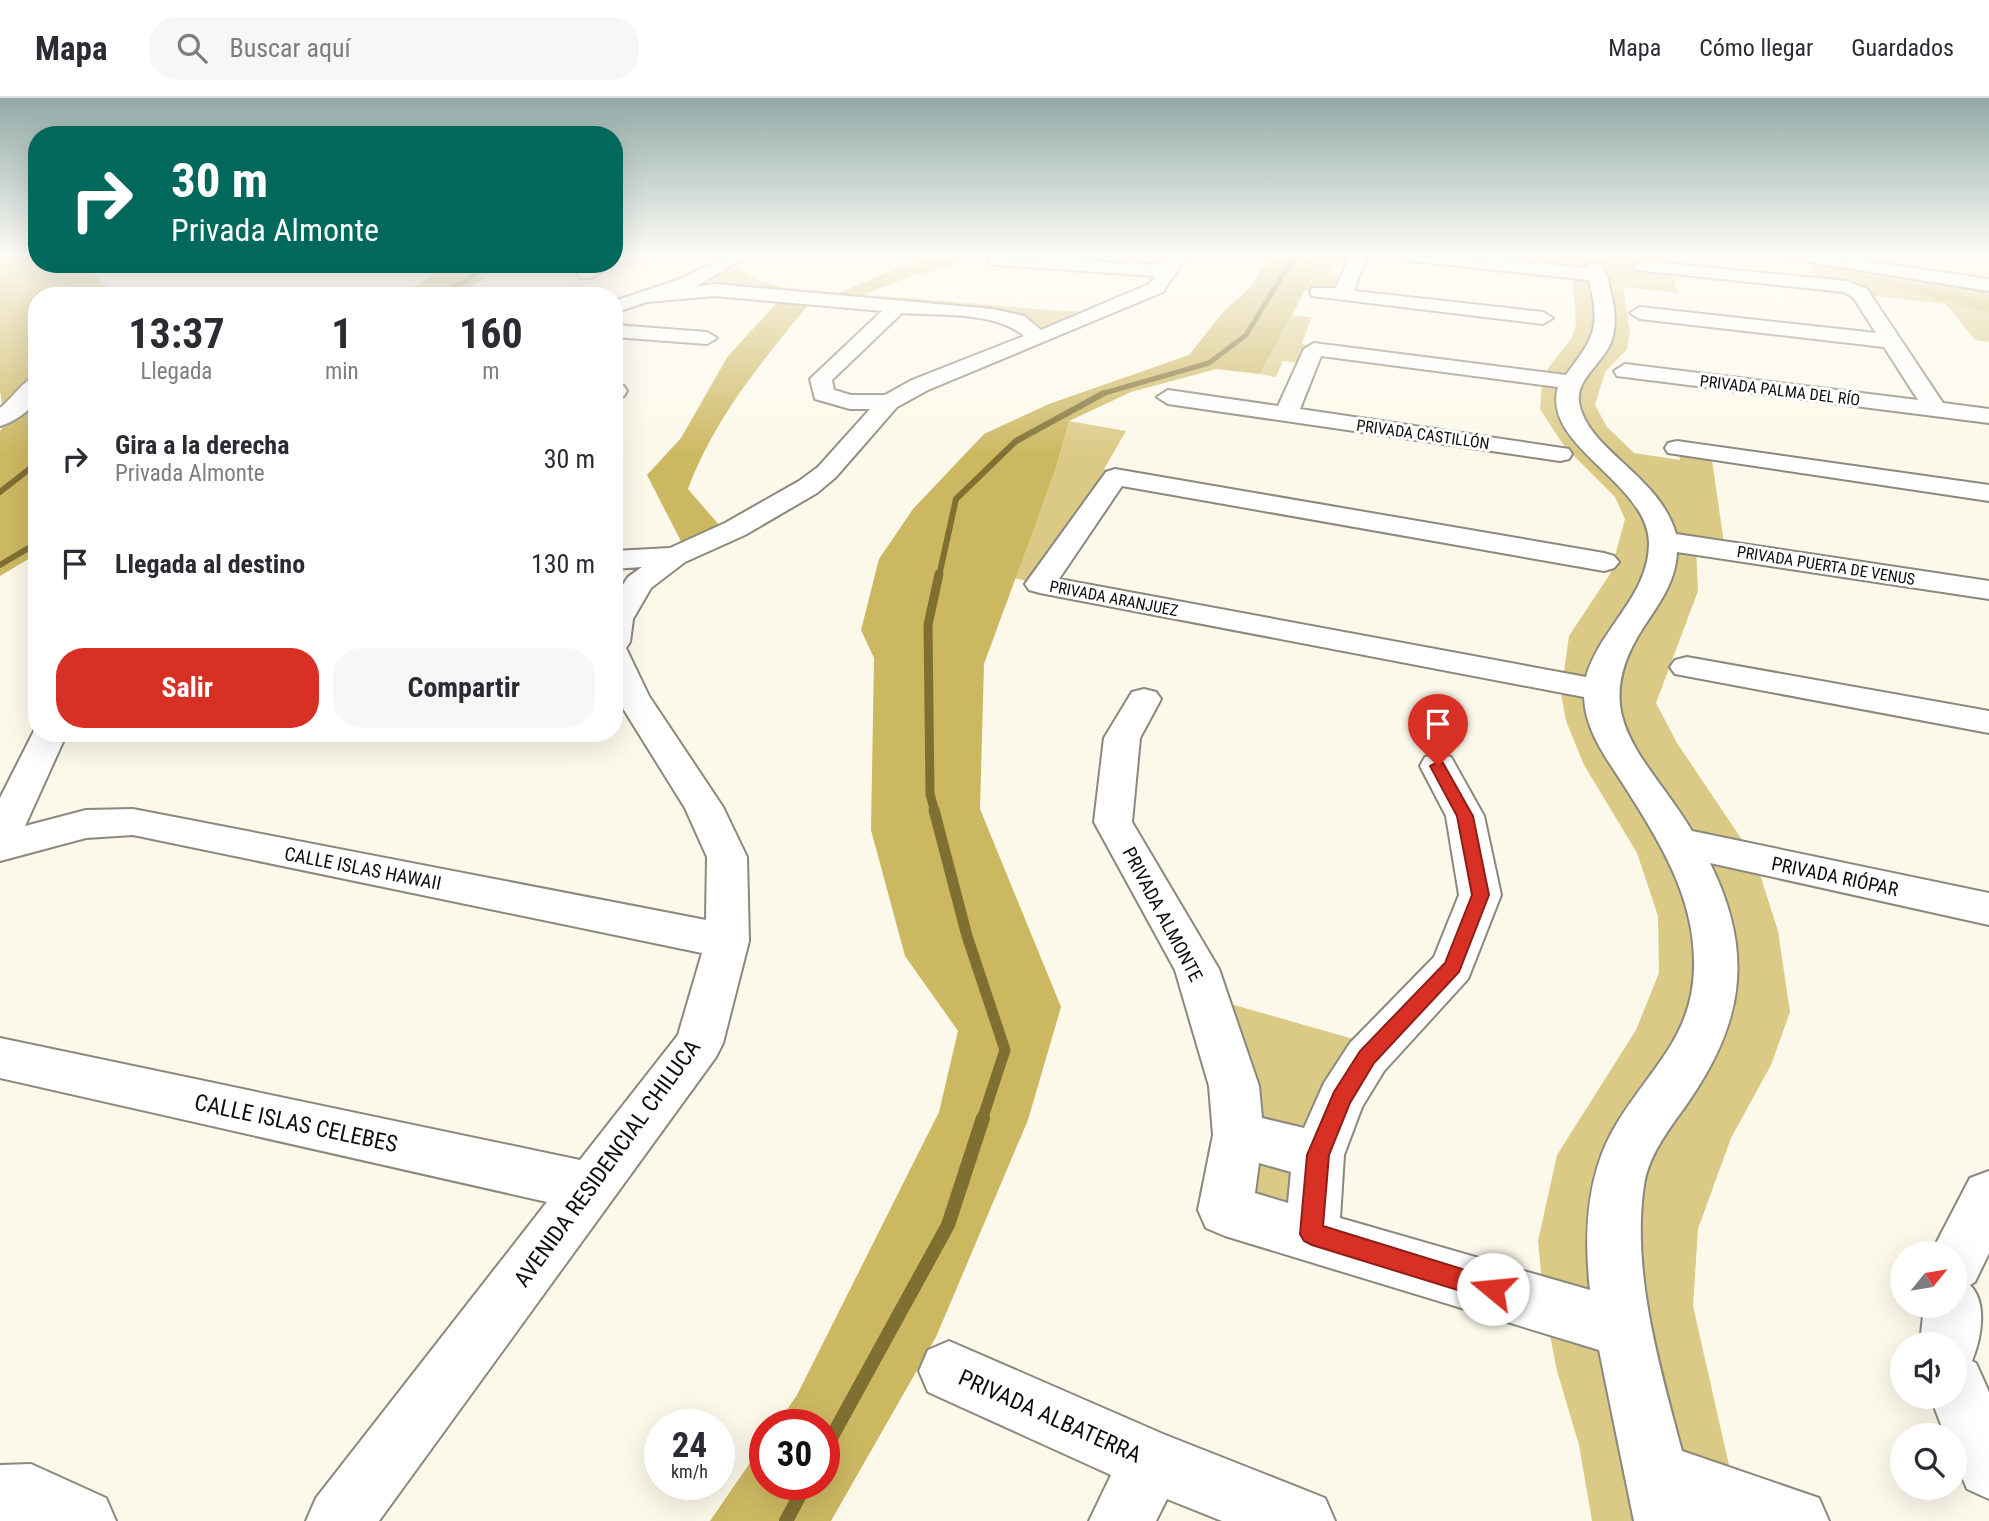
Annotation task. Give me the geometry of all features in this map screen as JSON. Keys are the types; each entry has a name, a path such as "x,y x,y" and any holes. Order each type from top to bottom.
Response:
{"street":[{"path":"882,321 821,379 823,394 850,402 889,402"},
{"path":"1019,321 1038,338"},
{"path":"623,609 639,583 676,556 735,529 808,487 827,472 889,402 920,385 1080,321"},
{"path":"1606,321 1601,344 1570,382 1568,406 1580,428 1646,499 1657,519 1663,541 1660,572 1640,611 1609,654 1598,689 1611,736 1681,843 1706,893 1713,919 1715,995 1698,1051 1630,1148 1615,1183 1614,1237 1624,1329 1662,1498 1796,1521"},
{"path":"1715,321 1889,341"},
{"path":"1878,321 1935,410"},
{"path":"623,332 707,338"},
{"path":"1286,414 1314,349 1570,382"},
{"name":"PRIVADA PALMA DEL RÍO","path":"1625,371 1989,416"},
{"path":"0,419 22,403 28,395"},
{"name":"PRIVADA CASTILLÓN","path":"1168,397 1560,454"},
{"path":"1677,449 1989,493"},
{"name":"PRIVADA ARANJUEZ","path":"1598,689 1040,584 1115,477 1604,562"},
{"name":"PRIVADA PUERTA DE VENUS","path":"1663,541 1989,590"},
{"path":"623,559 676,556"},
{"path":"1687,667 1989,722"},
{"name":"AVENIDA RESIDENCIAL CHILUCA","path":"339,1521 699,1044 727,941 727,857 704,807 623,687"},
{"name":"PRIVADA ALMONTE","path":"1144,699 1122,738 1113,822 1197,969 1234,1086 1238,1135 1225,1210 1624,1329"},
{"path":"0,839 45,742"},
{"path":"1312,1234 1318,1155 1341,1098 1367,1057 1452,967 1480,895 1465,816 1438,766"},
{"name":"CALLE ISLAS HAWAII","path":"0,847 86,824 133,822 727,941"},
{"name":"PRIVADA RIÓPAR","path":"1681,843 1989,909"},
{"name":"CALLE ISLAS CELEBES","path":"0,1058 591,1187"},
{"path":"1238,1135 1318,1155"},
{"path":"1967,1241 1988,1199"},
{"name":"PRIVADA ALBATERRA","path":"949,1371 1152,1461 1303,1521"},
{"path":"1965,1409 1989,1467"},
{"name":"PRIVADA ALBATERRA","path":"1122,1521 1152,1461"},
{"path":"0,1497 31,1496 83,1521"}],"shaded area":[{"path":"0,321 28,321 28,559 0,576 0,431 5,424 0,391"},
{"path":"760,321 795,321 727,412 699,462 688,489 726,533 686,551 647,475 681,438 728,356"},
{"path":"1019,321 1080,321 1038,338"},
{"path":"1216,321 1288,321 1260,374 1216,369 1131,392 1069,421 1056,468 984,664 980,809 1061,1007 1028,1120 936,1337 831,1521 710,1521 724,1500 735,1500 735,1485 749,1464 749,1500 840,1500 840,1409 787,1409 797,1395 939,1112 958,1031 905,956 871,830 874,658 861,630 879,559 913,509 984,434 1049,404 1189,355"},
{"path":"1289,321 1310,321 1302,343 1314,349 1307,364 1283,361 1276,377 1260,374"},
{"path":"1576,321 1628,321 1630,332 1627,349 1605,372 1595,405 1607,427 1634,453 1680,460 1677,448 1711,453 1725,550 1696,546 1698,591 1656,703 1677,743 1755,859 1778,931 1790,1012 1771,1065 1731,1138 1698,1229 1693,1306 1736,1496 1804,1521 1592,1521 1579,1445 1557,1371 1544,1305 1538,1241 1557,1155 1636,1030 1659,973 1658,916 1637,853 1584,765 1566,721 1561,693 1569,636 1610,574 1625,519 1615,497 1564,446 1540,409 1542,384 1549,367 1571,339"},
{"path":"1960,321 1989,321 1989,342 1975,340"},
{"path":"1069,421 1126,431 1104,469 1115,477 1040,584 1014,578 1056,468"},
{"path":"1206,997 1378,1046 1312,1234 1225,1210"}],"waterway":[{"path":"1103,393 1209,363 1246,335 1254,321"},
{"path":"939,576 956,499 1016,441 1103,393"},
{"path":"0,492 28,470"},
{"path":"0,565 28,548"},
{"path":"935,812 930,794 928,625 939,574"},
{"path":"934,810 967,936 1005,1050 982,1120"},
{"path":"840,1422 948,1225 983,1118"},
{"path":"786,1521 797,1500"}],"route":[{"path":"1438,766 1465,816 1480,895 1452,967 1367,1057 1341,1098 1318,1155 1312,1234 1493,1289"}]}
